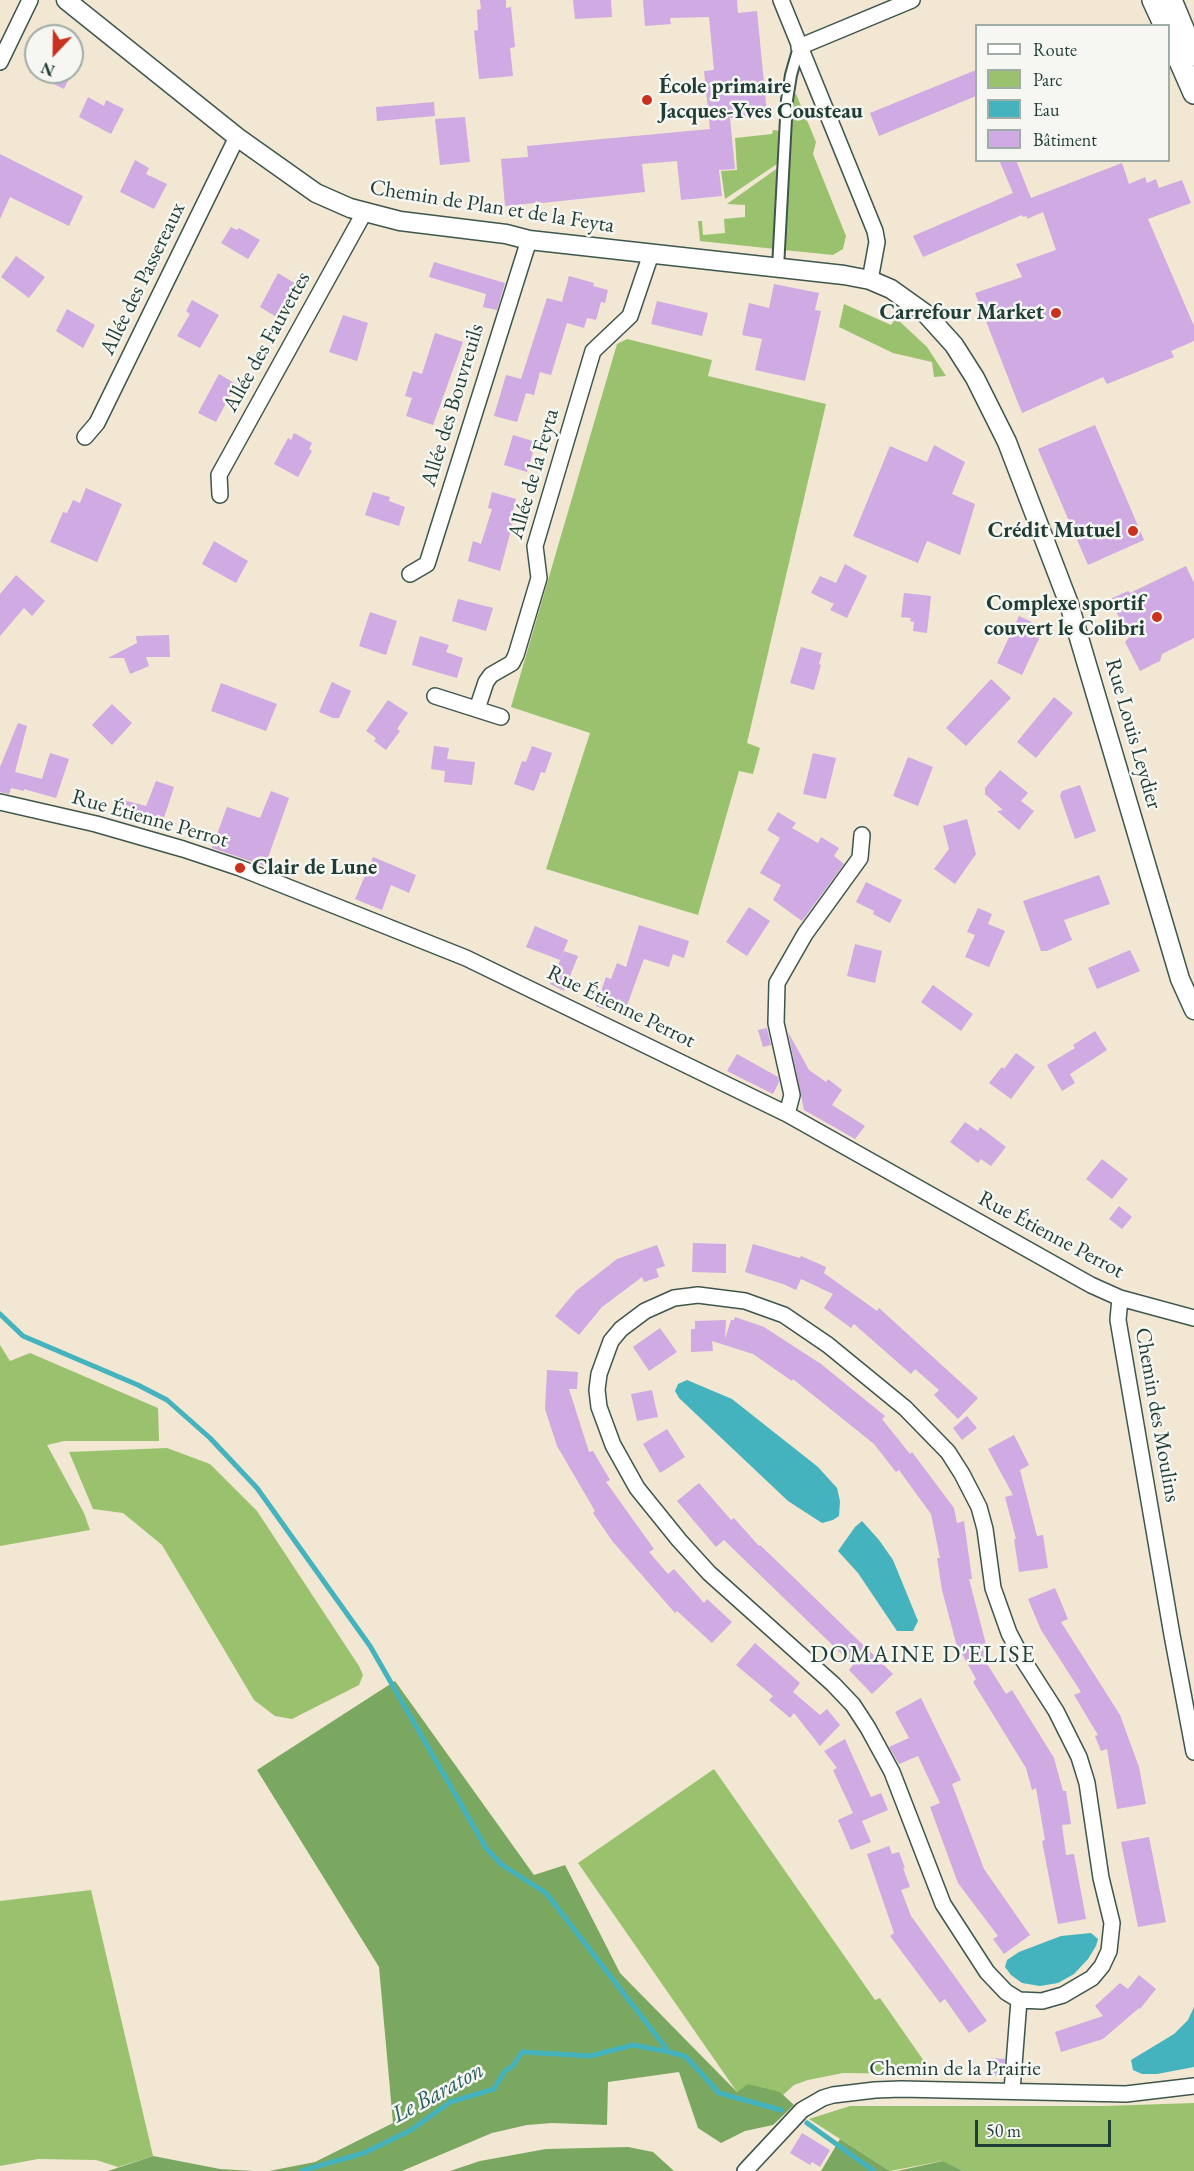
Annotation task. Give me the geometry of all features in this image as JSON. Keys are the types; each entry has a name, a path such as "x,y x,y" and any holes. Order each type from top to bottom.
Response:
{"main road":[{"path":"1153,0 1164,24"},
{"path":"1171,0 1194,55"},
{"path":"1170,39 1194,93"}],"street":[{"path":"0,62 30,0"},
{"name":"Chemin de Plan et de la Feyta","path":"66,0 237,137 316,193 364,213 416,224 506,234 529,240 844,275 870,280"},
{"path":"781,0 875,231 876,249 870,280"},
{"path":"799,46 912,0"},
{"path":"778,268 787,100 799,46"},
{"name":"Allée des Passereaux","path":"84,437 97,423 237,137"},
{"name":"Allée des Fauvettes","path":"220,495 219,475 364,213"},
{"name":"Allée des Bouvreuils","path":"410,574 427,564 529,240"},
{"name":"Allée de la Feyta","path":"477,709 486,682 491,675 512,663 516,655 539,578 535,546 593,351 630,316 651,254"},
{"name":"Rue Louis Leydier","path":"870,280 891,289 942,330 975,378 1007,442 1069,604 1180,979 1194,1010"},
{"path":"435,696 501,717"},
{"name":"Rue Étienne Perrot","path":"0,802 96,824 183,849 240,868 398,929 528,986 787,1114 1061,1270 1120,1298 1194,1318"},
{"path":"787,1114 792,1095 776,1023 777,983 805,934 860,858 862,835"},
{"path":"698,1295 745,1301 784,1315 828,1345 898,1401 940,1443 962,1474 979,1508 985,1529 993,1588 1009,1633 1056,1711 1079,1757 1087,1783 1098,1860 1112,1923 1109,1951 1102,1966 1092,1978 1063,1995 1042,2001 1019,2000 1006,1992 987,1972 943,1904 892,1772 853,1705 800,1653 709,1573 648,1501 613,1445 599,1407 597,1390 599,1374 611,1341 621,1329 645,1311 674,1298 698,1295"},
{"name":"Chemin des Moulins","path":"1120,1298 1118,1320 1194,1752"},
{"path":"1012,2091 1019,2000"},
{"name":"Chemin de la Prairie","path":"745,2171 796,2116 823,2098 875,2090 1126,2094 1194,2086"}],"green space":[{"path":"796,94 816,142 813,154 846,236 843,249 833,255 784,250 791,96"},
{"path":"773,130 781,131 780,162 725,199 721,171 737,170 735,138 772,134"},
{"path":"779,167 775,249 700,241 698,221 702,221 703,235 725,233 724,219 745,217 745,205 727,204"},
{"path":"844,304 891,325 896,318 927,347 946,376 934,377 932,362 893,353 839,327"},
{"path":"627,339 712,360 708,376 826,404 747,743 760,748 753,774 739,771 698,915 546,869 590,733 511,707 617,344"},
{"path":"0,1345 10,1361 30,1353 158,1408 159,1441 64,1441 47,1445 84,1513 90,1530 0,1546"},
{"path":"167,1448 210,1464 257,1511 359,1666 363,1675 359,1685 292,1719 275,1716 254,1700 162,1545 123,1513 93,1509 69,1452"},
{"path":"395,1681 534,1875 565,1865 620,1973 737,2092 748,2084 780,2092 794,2105 773,2125 745,2131 721,2143 698,2128 679,2072 608,2082 607,2125 552,2123 527,2125 492,2133 402,2171 269,2171 315,2162 393,2123 379,1967 257,1770"},
{"path":"714,1769 875,2000 880,1998 933,2074 843,2073 794,2085 783,2095 780,2092 737,2092 578,1863"},
{"path":"91,1890 153,2156 118,2167 96,2160 38,2159 0,2166 0,1901"},
{"path":"1194,2103 1194,2171 963,2171 942,2161 890,2171 809,2119 850,2106 1104,2106"},
{"path":"840,2139 890,2171 821,2171"},
{"path":"628,2147 653,2152 674,2171 450,2171 480,2161 546,2149"},
{"path":"153,2156 220,2169 254,2171 108,2171"},
{"path":"943,2161 963,2171 897,2171"}],"water":[{"path":"687,1380 732,1399 818,1467 837,1488 840,1501 839,1516 822,1523 788,1501 679,1398 675,1391 678,1384"},
{"path":"862,1521 893,1560 918,1621 913,1631 897,1631 858,1573 838,1551"},
{"path":"1091,1933 1098,1939 1088,1959 1074,1974 1058,1983 1040,1986 1022,1983 1005,1967 1007,1960 1019,1952 1061,1936"},
{"path":"1194,2007 1194,2067 1157,2074 1142,2074 1133,2070 1131,2060 1174,2034 1188,2020"}],"building":[{"path":"480,0 506,0 506,8 511,7 515,47 510,48 513,76 479,79 474,31 478,30 477,10 481,9"},
{"path":"573,0 611,0 612,17 575,19"},
{"path":"643,0 737,0 738,13 757,11 767,114 730,118 735,169 719,170 722,196 681,200 677,161 642,164 645,192 542,203 536,201 535,203 505,206 501,159 528,157 527,146 710,129 704,71 714,70 709,17 670,18 671,24 645,26"},
{"path":"975,70 975,96 879,136 870,113"},
{"path":"54,84 66,84 64,89"},
{"path":"88,97 104,106 106,100 124,109 111,134 79,117"},
{"path":"434,102 435,116 377,121 376,107"},
{"path":"465,117 470,162 440,165 435,119"},
{"path":"0,154 83,196 69,226 10,197 0,219"},
{"path":"135,160 149,168 146,174 167,184 154,209 120,192"},
{"path":"1000,162 1017,162 1031,198 1122,163 1129,184 1145,177 1147,183 1156,179 1159,188 1182,180 1191,203 1148,219 1194,326 1194,341 1171,351 1174,357 1107,384 1103,377 1022,413 975,293 1022,277 1016,264 1056,250 1043,212 1027,219 1027,216 1022,215 923,257 913,236 1013,193"},
{"path":"231,227 237,230 239,228 260,240 248,259 221,243"},
{"path":"16,256 45,277 29,298 1,277"},
{"path":"434,262 505,283 497,310 483,307 486,294 429,277"},
{"path":"278,273 301,287 291,304 287,302 278,318 260,307"},
{"path":"569,276 594,283 593,286 608,290 605,303 601,302 596,320 587,318 584,328 567,323 551,375 540,372 534,395 526,393 517,422 494,416 506,375 521,379 547,298 562,302"},
{"path":"774,284 819,293 815,310 821,311 805,381 755,370 762,339 742,335 749,303 769,308"},
{"path":"192,300 219,315 200,348 177,336 190,314 186,311"},
{"path":"657,301 708,313 702,336 651,324"},
{"path":"67,309 95,325 83,348 56,331"},
{"path":"343,315 368,323 357,361 329,352"},
{"path":"435,333 463,342 433,425 406,416 412,398 405,396 413,371 422,374"},
{"path":"219,374 236,384 216,422 198,413"},
{"path":"1095,425 1144,540 1088,565 1038,449"},
{"path":"294,433 312,443 309,449 312,451 298,477 274,464 288,438 291,440"},
{"path":"513,435 536,442 527,472 504,465"},
{"path":"934,445 965,462 952,494 975,504 960,555 927,541 918,563 853,536 890,446 927,462"},
{"path":"86,488 122,504 97,562 50,542 63,512 67,513 73,500 80,503"},
{"path":"373,492 390,497 389,501 405,507 399,526 365,515"},
{"path":"492,492 516,499 512,514 515,515 500,571 468,561 473,541 481,544 492,509 488,508"},
{"path":"214,541 248,561 236,583 202,564"},
{"path":"845,564 867,576 847,618 830,610 834,604 811,593 820,576 836,583"},
{"name":"Complexe sportif couvert le Colibri","path":"1186,566 1194,583 1194,638 1162,654 1160,661 1140,671 1125,642 1133,633 1122,623 1110,599 1128,591 1130,593"},
{"path":"16,575 45,601 32,616 24,608 0,636 0,594"},
{"path":"904,593 931,596 927,633 913,631 914,622 910,621 911,618 901,617"},
{"path":"458,599 493,608 486,631 452,621"},
{"path":"370,612 397,621 386,655 359,646"},
{"path":"1019,616 1044,628 1022,675 997,663"},
{"path":"169,635 170,657 146,657 149,666 130,674 124,658 108,658 137,643 136,636"},
{"path":"420,636 449,645 446,652 463,658 457,678 412,665"},
{"path":"801,647 822,653 814,690 790,683"},
{"path":"991,679 1011,698 966,746 946,728"},
{"path":"332,682 351,691 339,718 319,712"},
{"path":"221,683 277,704 266,731 211,711"},
{"path":"1054,697 1073,713 1036,758 1017,742"},
{"path":"388,700 408,713 397,729 400,731 386,750 374,741 376,738 366,731"},
{"path":"112,704 132,723 112,745 92,725"},
{"path":"18,723 27,726 15,772 42,779 50,753 69,759 56,798 24,789 24,791 11,788 9,794 0,792 0,767"},
{"path":"434,746 449,748 447,759 475,762 472,785 444,782 445,771 431,769"},
{"path":"532,746 552,753 545,773 541,772 534,791 514,784 522,761 526,762"},
{"path":"813,753 836,758 826,799 803,794"},
{"path":"908,757 933,767 918,806 893,796"},
{"path":"1000,770 1028,793 1021,801 1034,811 1019,830 997,811 1003,810 985,794 985,788"},
{"path":"156,781 174,787 160,830 140,823 141,820 115,813 119,799 146,806"},
{"path":"1080,785 1096,831 1075,839 1060,796 1062,791"},
{"path":"271,791 289,798 265,866 212,848 227,807 260,818"},
{"path":"778,812 796,823 792,828 818,843 821,837 839,848 834,856 844,864 802,921 773,900 781,885 760,873 780,838 767,830"},
{"path":"967,819 976,854 955,884 934,869 949,849 943,826"},
{"path":"373,857 416,875 409,893 391,885 382,910 355,899"},
{"path":"1099,875 1110,904 1064,920 1072,940 1047,951 1041,951 1023,901"},
{"path":"866,882 902,900 890,923 873,914 874,911 856,902"},
{"path":"749,907 770,921 747,956 726,942"},
{"path":"978,908 992,914 988,924 1005,931 989,967 965,957 975,935 967,932"},
{"path":"639,925 689,941 684,958 673,954 669,967 644,959 626,1008 618,1005 616,1013 596,1006 606,977 611,979 617,963 626,967"},
{"path":"535,926 568,940 560,960 526,947"},
{"path":"855,944 882,951 875,983 847,976"},
{"path":"1130,950 1140,971 1097,989 1088,968"},
{"path":"564,951 578,956 564,991 550,984"},
{"path":"933,985 973,1014 961,1031 921,1002"},
{"path":"767,1028 771,1045 763,1047 758,1030"},
{"path":"1095,1031 1107,1050 1070,1074 1075,1083 1062,1091 1047,1065 1075,1048 1073,1045"},
{"path":"788,1032 809,1070 826,1082 828,1079 842,1090 832,1105 865,1126 855,1139 804,1110"},
{"path":"1016,1053 1035,1067 1011,1099 989,1083"},
{"path":"737,1054 778,1077 779,1082 773,1094 727,1071"},
{"path":"965,1122 978,1131 980,1127 1006,1147 991,1166 981,1159 978,1163 950,1142"},
{"path":"1102,1159 1128,1179 1112,1199 1086,1179"},
{"path":"1119,1206 1132,1217 1122,1229 1109,1219"},
{"path":"693,1243 726,1244 726,1273 692,1272"},
{"path":"753,1244 800,1258 801,1256 826,1267 824,1273 877,1311 879,1308 978,1398 958,1419 934,1395 939,1390 915,1369 911,1374 854,1324 851,1328 824,1308 833,1294 801,1279 796,1290 745,1272"},
{"path":"657,1245 665,1266 656,1269 659,1277 644,1282 642,1277 602,1307 579,1335 555,1316 576,1291 617,1259"},
{"path":"735,1317 764,1327 821,1364 885,1416 882,1419 910,1454 912,1452 954,1508 957,1523 964,1521 972,1579 969,1579 989,1656 984,1659 1006,1694 1012,1690 1054,1758 1063,1791 1066,1791 1071,1824 1062,1825 1066,1855 1074,1854 1086,1919 1058,1924 1042,1841 1045,1840 1036,1788 1032,1790 1026,1768 973,1682 976,1679 956,1643 942,1590 937,1558 940,1558 931,1514 899,1470 896,1472 874,1444 793,1379 792,1381 753,1354 712,1341 713,1351 691,1352 691,1329 695,1329 695,1321 726,1320 725,1339 731,1320"},
{"path":"660,1328 677,1352 649,1371 633,1347"},
{"path":"547,1370 578,1372 577,1389 569,1389 589,1452 593,1451 610,1480 606,1482 654,1549 649,1552 668,1574 674,1569 704,1603 707,1599 732,1622 712,1643 677,1611 675,1613 613,1542 593,1513 595,1511 557,1446 545,1409"},
{"path":"652,1390 658,1417 637,1421 631,1394"},
{"path":"967,1416 977,1428 962,1440 953,1428"},
{"path":"667,1429 685,1457 660,1473 643,1444"},
{"path":"1014,1435 1029,1465 1020,1470 1037,1536 1043,1535 1048,1568 1019,1572 1014,1539 1016,1539 1005,1497 1013,1495 988,1449"},
{"path":"699,1483 731,1520 734,1518 759,1546 893,1674 872,1694 849,1670 853,1665 724,1540 716,1547 677,1501"},
{"path":"1055,1588 1068,1619 1061,1622 1120,1715 1139,1767 1146,1804 1117,1809 1107,1749 1101,1751 1095,1736 1098,1735 1074,1695 1081,1692 1041,1630 1028,1599"},
{"path":"755,1643 800,1683 793,1692 820,1715 827,1709 840,1725 820,1746 794,1713 790,1718 769,1700 773,1696 736,1665"},
{"path":"921,1698 961,1780 952,1784 984,1869 1030,1935 1004,1954 993,1939 998,1936 958,1883 930,1807 940,1803 918,1756 899,1764 889,1747 909,1738 895,1712"},
{"path":"845,1739 871,1797 881,1793 888,1810 862,1821 871,1842 851,1850 838,1820 853,1813 833,1770 837,1768 824,1751"},
{"path":"1149,1837 1166,1922 1138,1927 1121,1842"},
{"path":"889,1846 892,1854 899,1852 905,1868 903,1868 910,1887 901,1890 911,1916 987,2021 969,2033 945,1999 940,2003 890,1936 894,1933 867,1854"},
{"path":"1139,1975 1156,1989 1140,2009 1103,2039 1061,2052 1055,2032 1103,2016 1095,2006 1120,1983 1128,1989"},
{"path":"991,2058 1005,2059 1003,2076 990,2075"},
{"path":"802,2133 830,2150 820,2167 812,2162 810,2165 790,2153"}],"waterway":[{"path":"0,1314 23,1336 138,1385 167,1400 210,1438 257,1488 370,1646 486,1848 502,1865 546,1893 669,2052"},
{"name":"Le Baraton","path":"301,2171 364,2153 411,2130 450,2102 494,2089 505,2071 513,2066 522,2052 590,2056 633,2045 669,2052 684,2056 689,2060 719,2093 781,2110"},
{"name":"Le Baraton","path":"807,2123 874,2171"}],"place":[{"name":"École primaire Jacques-Yves Cousteau","path":"647,100"},
{"name":"Carrefour Market","path":"1056,313"},
{"name":"Crédit Mutuel","path":"1133,531"},
{"name":"Complexe sportif couvert le Colibri","path":"1157,617"},
{"name":"Clair de Lune","path":"240,868"}],"district":[{"name":"DOMAINE D'ELISE","path":"923,1655"}]}
